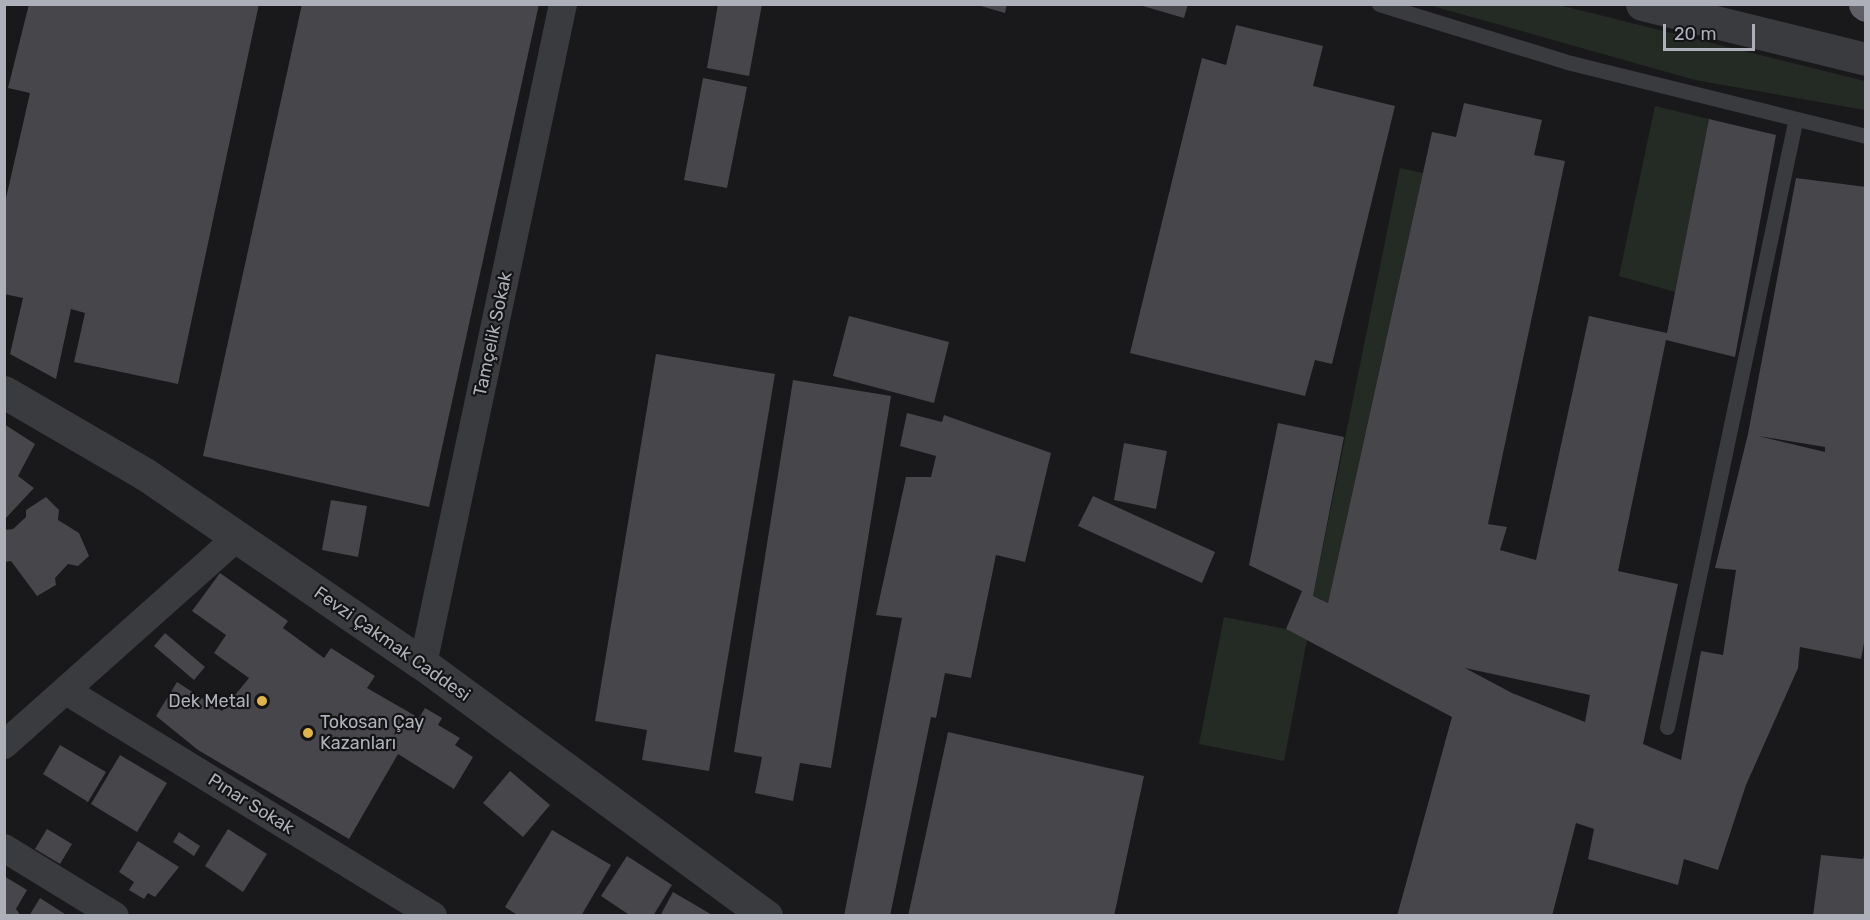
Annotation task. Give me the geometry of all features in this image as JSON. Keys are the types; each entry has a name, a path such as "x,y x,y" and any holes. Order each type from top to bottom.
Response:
{"street":[{"name":"Tamçelik Sokak","path":"423,664 563,4"},
{"path":"1642,4 1866,59"},
{"name":"Fevzi Çakmak Caddesi","path":"4,392 145,474 423,664 766,915"},
{"path":"4,745 68,692 236,538"},
{"name":"Pınar Sokak","path":"68,692 433,915"},
{"path":"4,848 115,915"}],"lane":[{"path":"1379,4 1795,122 1866,136"},
{"path":"1667,727 1795,122"}],"shaded area":[{"path":"1429,5 1559,5 1865,81 1865,110 1695,80"},
{"path":"1655,106 1709,119 1675,292 1619,276"},
{"path":"1400,168 1423,173 1328,603 1313,596"},
{"path":"1224,617 1286,629 1307,640 1284,761 1199,744"}],"building":[{"path":"29,4 259,4 178,384 74,362 85,313 71,309 56,379 10,354 23,298 4,294 4,207 30,93 8,88"},
{"path":"302,4 539,4 429,507 203,456"},
{"path":"718,4 762,4 749,76 707,68"},
{"path":"974,4 1007,4 1005,13"},
{"path":"1136,4 1188,4 1184,18"},
{"path":"1236,25 1323,46 1313,86 1395,106 1332,364 1315,360 1305,396 1130,353 1202,58 1226,65"},
{"path":"703,78 747,87 727,188 684,180"},
{"path":"1464,103 1542,120 1534,155 1565,161 1488,524 1507,527 1500,550 1536,560 1589,316 1667,333 1709,119 1776,135 1735,357 1666,340 1618,571 1678,584 1643,744 1681,760 1701,651 1723,655 1736,570 1715,568 1748,434 1796,178 1866,187 1866,632 1861,659 1800,647 1798,668 1746,785 1718,870 1684,859 1678,885 1588,859 1594,829 1576,823 1552,916 1397,916 1452,717 1286,629 1302,591 1249,565 1278,423 1344,437 1313,596 1328,603 1432,132 1456,137","holes":["1758,436 1825,447 1825,452","1465,668 1590,695 1585,722 1512,693"]},
{"path":"849,316 949,342 934,403 833,376"},
{"path":"656,354 775,374 709,771 642,760 647,730 595,721"},
{"path":"793,380 891,396 831,768 800,763 793,801 755,793 762,757 734,752"},
{"path":"907,413 942,422 944,415 1051,453 1025,562 996,555 971,678 945,673 936,718 931,717 890,916 844,916 902,618 876,615 906,477 931,477 936,456 900,446"},
{"path":"4,424 35,444 18,476 34,488 4,520"},
{"path":"1124,443 1167,451 1156,509 1114,500"},
{"path":"1093,496 1215,552 1202,583 1078,526"},
{"path":"46,497 59,510 58,520 79,533 89,556 78,566 68,564 55,578 56,585 37,596 11,561 4,562 4,530 13,529 26,517 26,510"},
{"path":"331,500 367,506 358,557 322,550"},
{"path":"220,573 288,621 283,628 324,658 331,648 375,676 367,688 419,718 425,708 442,718 438,725 460,738 455,745 473,757 454,789 398,754 349,839 198,750 156,716 177,682 222,711 249,678 214,653 226,635 192,611"},
{"path":"165,633 205,667 194,680 154,646"},
{"path":"948,732 1144,776 1114,916 908,916"},
{"path":"60,745 106,772 88,802 43,774"},
{"path":"120,755 167,783 137,832 91,804"},
{"path":"510,771 550,805 523,837 483,803"},
{"path":"47,829 72,844 60,864 35,849"},
{"path":"228,829 267,854 243,892 205,866"},
{"path":"552,830 611,865 581,916 519,916 505,907"},
{"path":"179,832 200,846 194,856 173,842"},
{"path":"138,841 179,867 155,897 148,893 144,899 129,890 134,882 119,872"},
{"path":"1866,848 1866,916 1813,916 1821,855 1863,859"},
{"path":"627,856 672,885 653,916 631,916 601,896"},
{"path":"4,876 27,890 16,909 21,916 4,916"},
{"path":"673,892 714,916 660,916"},
{"path":"40,898 68,916 29,916"}],"place":[{"name":"Dek Metal","path":"262,701"},
{"name":"Tokosan Çay Kazanları","path":"308,733"}]}
